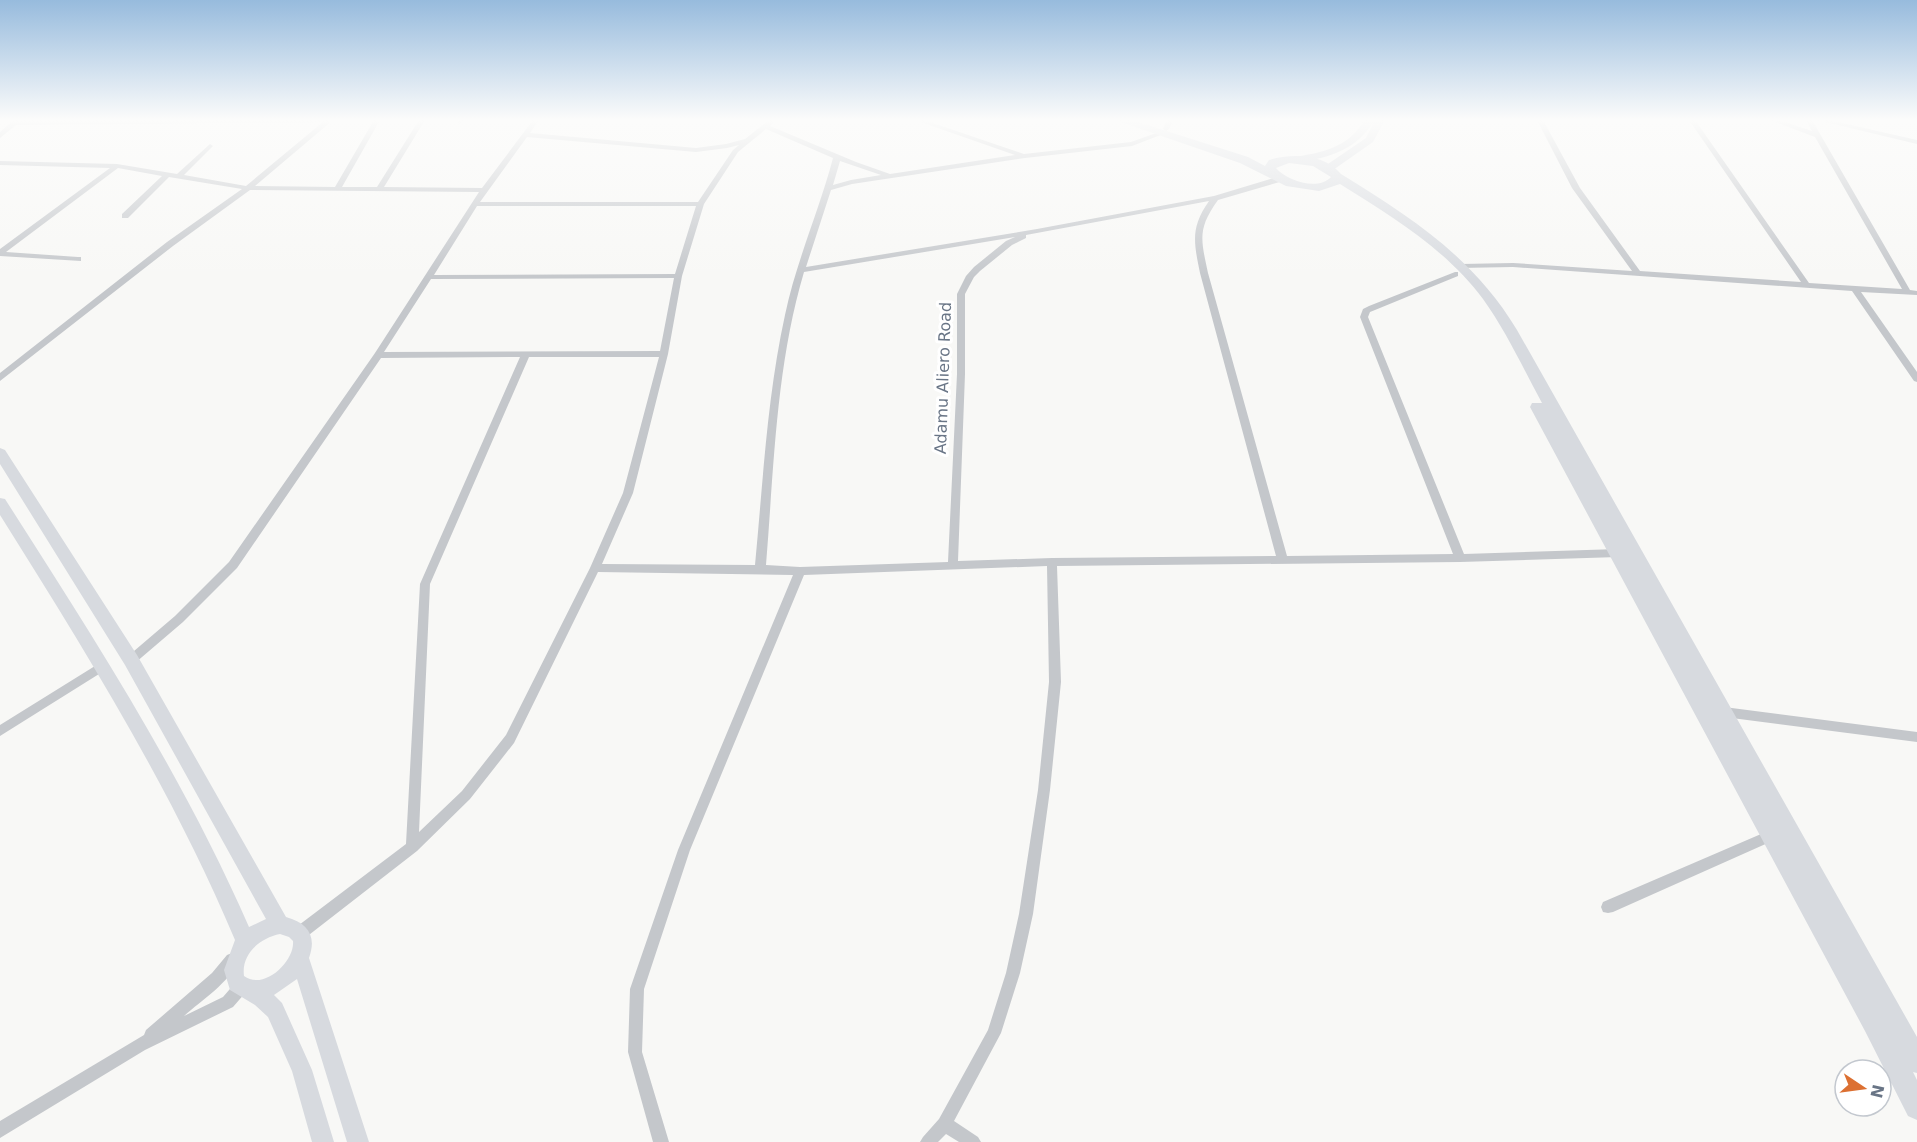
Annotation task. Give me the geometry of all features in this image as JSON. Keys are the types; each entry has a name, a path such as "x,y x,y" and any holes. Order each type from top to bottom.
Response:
{"main road":[{"path":"1272,173 1298,184 1330,178 1335,173"},
{"path":"1320,173 1330,178 1350,195 1382,215 1480,286 1496,308 1917,1060"},
{"path":"1458,270 1494,326 1874,1022 1917,1107"},
{"path":"0,453 131,660 280,925"},
{"path":"0,503 104,666 154,754 226,892 241,948"},
{"path":"244,988 258,991 275,985 290,974 300,959 303,940 300,933 288,925 268,927 241,948 232,968 234,979 244,988 262,998 275,1010 302,1070 323,1142"},
{"path":"300,959 358,1142"}],"street":[{"path":"0,253 107,173"},
{"path":"158,173 248,188 484,190"},
{"path":"178,177 182,173"},
{"path":"0,378 170,244 266,173"},
{"path":"337,189 346,173"},
{"path":"379,189 389,173"},
{"path":"131,660 223,578 378,355 496,173"},
{"path":"300,933 412,847 466,795 510,739 595,568 628,493 664,354 678,276 700,204 720,173"},
{"path":"760,568 780,355 801,270 833,173"},
{"path":"851,182 852,173"},
{"path":"883,173 892,176"},
{"path":"830,188 851,182 910,173"},
{"path":"1568,173 1576,188 1638,274"},
{"path":"1729,173 1807,286"},
{"path":"1839,173 1912,293"},
{"path":"125,216 167,175"},
{"path":"801,270 1037,231 1215,198 1277,176"},
{"path":"1215,198 1201,216 1197,233 1204,273 1282,558"},
{"path":"476,204 700,204"},
{"name":"Adamu Aliero Road","path":"953,566 961,374 960,294 970,276 1001,250 1017,238 1037,231"},
{"path":"0,253 78,259"},
{"path":"1460,558 1364,316 1366,311 1458,270 1513,265 1912,293"},
{"path":"429,277 678,276"},
{"path":"1855,289 1917,379"},
{"path":"412,847 425,584 526,354"},
{"path":"378,355 664,354"},
{"path":"595,568 760,568 800,571 1052,562 1460,558 1618,553"},
{"path":"928,1142 944,1124 994,1033 1013,973 1026,914 1044,790 1055,682 1052,562"},
{"path":"661,1142 635,1052 637,989 684,850 800,571"},
{"path":"0,730 104,666"},
{"path":"1724,712 1917,737"},
{"path":"1608,907 1771,834 1791,833"},
{"path":"140,1045 217,978 241,948"},
{"path":"0,1130 140,1045 228,1002 244,988"},
{"path":"944,1124 973,1142"}]}
